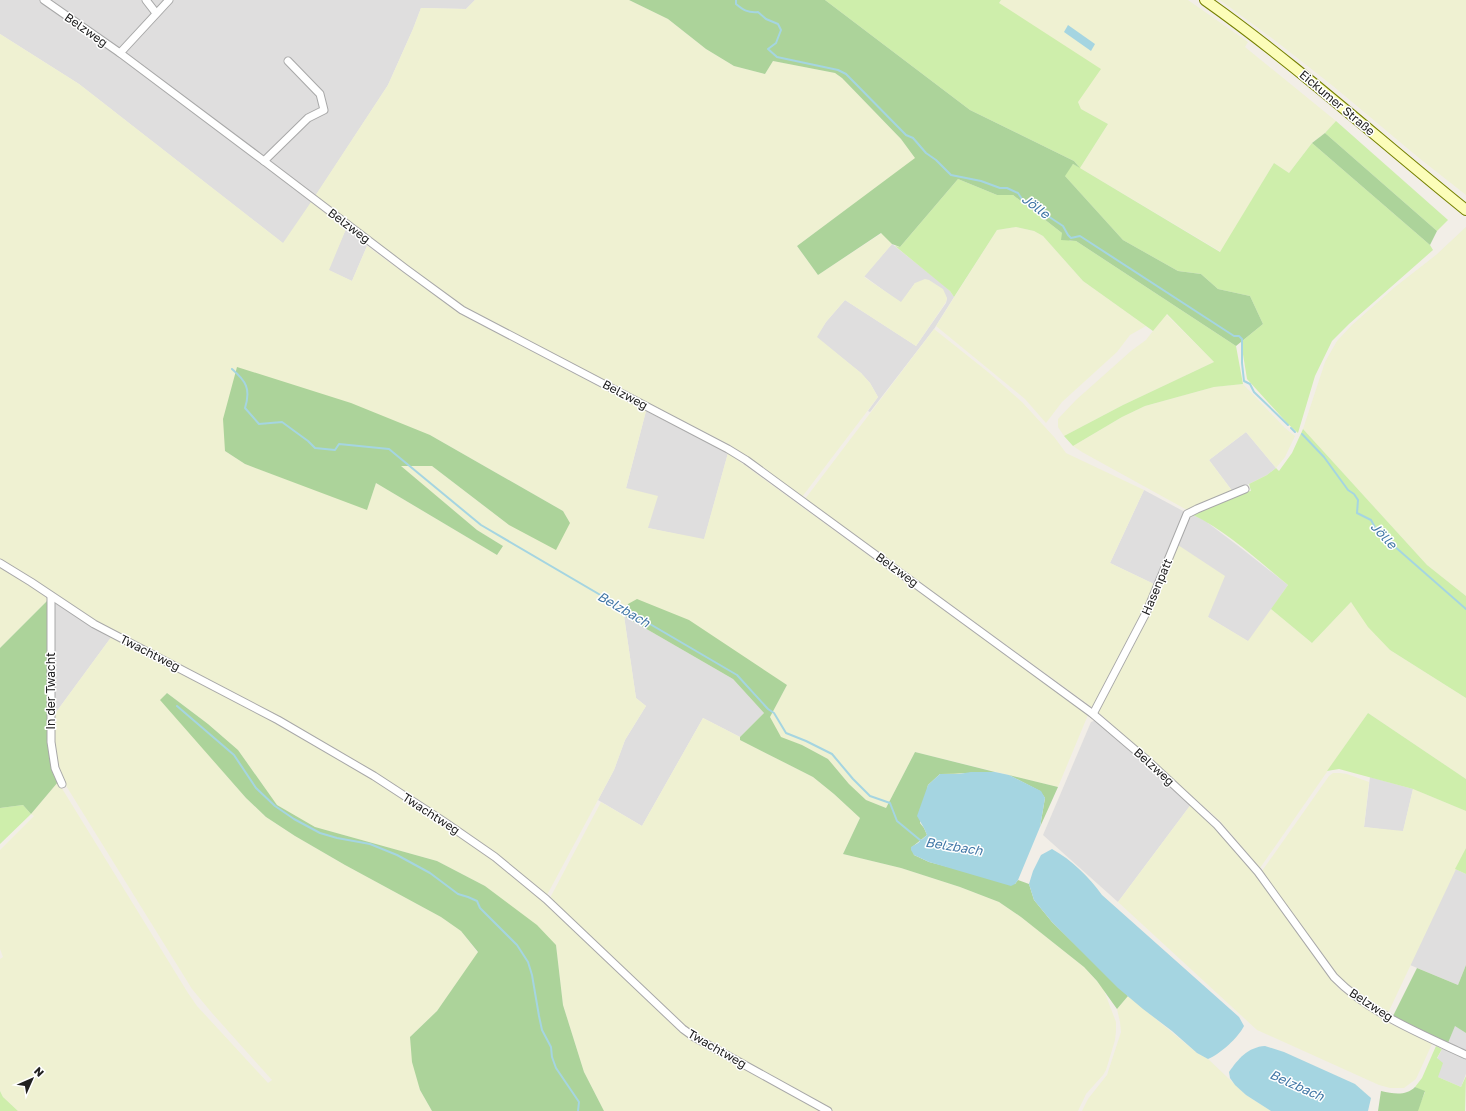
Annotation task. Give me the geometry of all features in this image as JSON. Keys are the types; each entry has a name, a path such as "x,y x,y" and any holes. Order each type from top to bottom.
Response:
{"main road":[{"name":"Eickumer Straße","path":"1209,1 1280,55 1466,210"}],"street":[{"name":"Belzweg","path":"44,0 120,53 462,310 692,431 713,440 746,460 1093,714 1218,825 1258,872 1334,977 1344,988 1388,1017 1466,1055"},
{"path":"146,0 156,13"},
{"path":"120,53 168,0"},
{"path":"264,161 308,118 324,110 320,94 288,61"},
{"name":"Hasenpatt","path":"1093,714 1147,611 1188,514 1246,489"},
{"name":"Twachtweg","path":"0,563 94,624 278,720 374,776 443,821 495,857 546,899 683,1029 694,1037 828,1111"},
{"name":"In der Twacht","path":"51,596 51,742 55,768 62,784"}],"shaded area":[{"path":"0,0 475,0 466,9 421,8 388,85 284,244 79,84 0,34"},
{"path":"346,229 367,246 352,281 328,270"},
{"path":"892,244 946,287 954,297 934,329 870,412 868,411 878,397 870,383 861,373 816,337 826,322 845,300 916,346 946,303 947,298 915,283 901,303 864,276"},
{"path":"646,411 728,453 704,540 648,528 626,488"},
{"path":"1246,432 1276,468 1267,475 1233,492 1209,460"},
{"path":"1144,490 1183,511 1185,516 1156,585 1110,563"},
{"path":"1193,515 1204,520 1288,585 1249,642 1208,617 1178,545 1187,522"},
{"path":"55,603 112,636 54,715"},
{"path":"624,616 733,679 764,713 740,737 703,718 642,826 598,800 614,770 625,740 646,706 636,698"},
{"path":"1096,720 1192,803 1118,902 1043,835 1091,722"},
{"path":"1370,777 1413,789 1403,832 1364,827"},
{"path":"1455,869 1466,874 1466,965 1458,985 1410,965"},
{"path":"1455,1025 1466,1033 1466,1074 1461,1087 1438,1077 1437,1059 1442,1049 1448,1043"}],"green space":[{"path":"475,0 629,0 668,19 706,49 734,66 765,74 773,61 835,73 842,78 901,139 916,158 797,246 818,275 882,233 892,244 864,277 901,302 915,283 925,279 943,289 947,298 946,302 916,346 845,300 826,322 817,337 861,373 870,383 878,397 802,497 730,445 462,307 315,196 388,85 421,8 466,9"},
{"path":"629,0 825,0 970,110 1074,161 1080,168 1073,164 1065,176 1123,240 1178,271 1201,274 1218,289 1250,296 1263,324 1236,346 1076,241 1061,240 1062,233 1013,195 997,195 958,179 900,247 892,244 881,233 818,275 797,246 915,158 901,139 842,78 835,73 773,61 765,74 734,66 706,49 668,19"},
{"path":"825,0 1001,0 999,3 1101,69 1078,102 1081,109 1108,124 1080,168 1220,252 1274,163 1289,173 1312,143 1430,245 1433,250 1349,324 1332,341 1315,376 1298,433 1247,379 1241,342 1263,324 1250,296 1218,289 1201,274 1178,271 1123,240 1064,175 1073,164 1079,167 1074,161 970,110"},
{"path":"1001,0 1188,0 1248,42 1245,47 1336,121 1325,133 1312,143 1289,173 1274,163 1221,252 1080,168 1108,124 1081,109 1078,102 999,3"},
{"path":"1220,0 1466,0 1466,195 1333,86"},
{"path":"0,34 79,84 283,243 311,202 346,229 329,270 352,281 367,246 461,314 646,411 626,488 658,496 648,528 704,539 728,453 1088,715 1058,787 915,752 886,808 866,800 849,784 828,759 802,745 781,738 770,717 787,685 628,604 624,616 636,698 646,706 625,740 614,770 547,895 497,855 375,774 95,621 0,560","holes":["430,435 563,511 570,523 509,525 432,466 400,466 477,530 503,546 497,555 376,483 367,509 245,464 225,451"]},
{"path":"1336,121 1448,220 1437,231 1325,133"},
{"path":"1325,133 1437,231 1430,245 1312,143"},
{"path":"958,179 997,195 1013,195 1062,233 1070,241 1076,241 1236,346 1243,384 1214,387 1145,406 1122,417 1073,446 1064,436 1123,405 1214,362 1167,314 1153,331 1083,281 1043,236 1034,231 1016,227 997,230 954,297 950,291 895,246 900,247"},
{"path":"1016,227 1034,231 1043,236 1083,281 1146,326 1130,335 1117,352 1062,402 1046,423 1025,399 936,326 997,230"},
{"path":"1466,227 1466,596 1427,565 1303,429 1325,362 1337,341 1352,325 1395,287 1436,255"},
{"path":"1166,314 1214,362 1123,405 1064,436 1058,427 1058,419 1076,400 1131,351 1146,340"},
{"path":"934,329 988,372 1022,402 1055,438 1066,453 1144,490 1110,563 1156,585 1145,610 1093,708 805,499"},
{"path":"237,367 351,403 430,435 563,511 570,523 556,550 509,525 432,466 401,466 477,530 503,546 497,555 376,483 367,510 245,464 225,451 223,419"},
{"path":"1243,384 1285,428 1295,436 1285,457 1276,468 1246,432 1209,460 1233,492 1187,510 1073,446 1122,417 1145,406 1214,387"},
{"path":"1303,429 1427,565 1466,596 1466,698 1390,650 1368,627 1351,602 1312,643 1271,609 1288,585 1230,538 1205,521 1193,515 1244,492 1251,491 1249,484 1267,475 1276,468 1279,471 1292,453"},
{"path":"1178,545 1225,576 1208,617 1248,641 1271,609 1312,643 1351,602 1390,650 1466,698 1466,779 1368,713 1260,868 1220,821 1098,712"},
{"path":"0,567 27,583 48,600 0,648"},
{"path":"637,599 689,620 787,685 770,717 781,737 802,745 828,759 849,784 866,800 886,808 915,752 995,772 940,774 928,785 920,823 927,835 912,847 914,855 929,862 1015,884 1018,880 1029,884 1034,900 1052,922 1128,996 1117,1009 1097,981 1084,967 1021,917 999,902 960,887 901,868 843,854 860,818 813,777 740,740 740,737 764,713 733,679 624,616 628,604"},
{"path":"48,600 48,742 58,782 31,814 23,805 0,808 0,648"},
{"path":"112,636 291,730 376,781 443,824 490,857 545,902 684,1033 823,1111 604,1111 584,1072 563,1005 556,945 485,886 437,861 315,827 277,805 238,750 208,724 167,693 161,700 246,798 266,817 345,865 441,917 461,931 478,953 437,1011 410,1037 420,1090 432,1111 18,1111 3,1097 0,1091 0,959 3,957 0,949 0,850 34,816 31,814 58,782 197,1006 268,1083 272,1080 192,989 65,784 61,775 54,744 54,715"},
{"path":"167,693 208,724 238,750 277,805 315,827 437,861 485,886 537,925 556,945 563,1005 584,1072 604,1111 432,1111 420,1090 412,1062 410,1037 437,1011 478,952 461,931 441,917 345,865 266,817 246,798 160,700"},
{"path":"1368,713 1466,779 1466,811 1413,789 1339,769 1327,771"},
{"path":"703,718 740,737 740,740 813,777 860,818 843,854 901,868 960,887 999,902 1021,917 1084,967 1103,988 1116,1022 1116,1031 1115,1040 1106,1070 1086,1094 1078,1111 833,1111 690,1031 550,898 601,802 642,826"},
{"path":"1333,773 1347,774 1369,782 1364,827 1403,831 1413,789 1466,811 1466,848 1388,1013 1343,982 1262,871 1329,776"},
{"path":"1009,775 1058,787 1040,827 1045,798 1040,791"},
{"path":"1192,803 1216,826 1254,873 1339,989 1389,1023 1432,1044 1416,1079 1404,1088 1390,1088 1379,1085 1257,1030 1118,902"},
{"path":"23,805 31,814 0,844 0,808"},
{"path":"1466,848 1466,874 1455,869"},
{"path":"1466,965 1466,1033 1455,1026 1448,1043 1393,1016 1417,968 1458,985"},
{"path":"1128,996 1197,1053 1208,1059 1246,1095 1271,1111 1082,1111 1088,1099 1107,1075 1121,1032 1117,1009"},
{"path":"1436,1046 1442,1049 1437,1058 1443,1063 1438,1077 1461,1087 1466,1076 1465,1111 1417,1111 1425,1092 1415,1087 1422,1078"},
{"path":"1415,1087 1425,1091 1418,1111 1378,1111 1381,1091 1404,1093"},
{"path":"0,1091 3,1097 18,1111 0,1111"}],"water":[{"path":"1068,25 1095,44 1091,51 1064,32"},
{"path":"971,772 995,772 1009,775 1041,791 1045,798 1040,827 1018,880 1011,886 929,862 914,855 911,850 911,847 927,835 917,816 928,785 940,774 959,774"},
{"path":"1052,849 1080,869 1102,895 1239,1017 1244,1026 1238,1036 1218,1053 1208,1059 1197,1053 1118,988 1052,922 1034,900 1029,884 1033,871 1041,855"},
{"path":"1265,1046 1284,1052 1355,1084 1371,1098 1368,1111 1271,1111 1246,1095 1235,1085 1230,1078 1229,1072 1244,1054 1253,1049"}],"waterway":[{"name":"Jölle","path":"736,0 736,4 743,9 751,12 758,12 766,19 778,24 781,30 776,43 768,49 777,57 838,70 846,74 906,135 913,138 926,153 936,160 951,175 981,181 1000,188 1007,188 1018,193 1022,199 1063,226 1071,238 1080,236 1234,336 1239,336 1242,339 1244,381 1250,384 1254,392 1288,425"},
{"name":"Belzbach","path":"232,369 241,377 246,386 247,401 245,408 259,424 282,422 315,448 335,450 339,444 389,449 481,525 737,675 768,709 774,713 786,733 832,754 853,779 870,796 890,803 897,821 922,841"},
{"name":"Jölle","path":"1291,428 1295,432"},
{"name":"Jölle","path":"1302,434 1324,457 1348,490 1354,494 1358,500 1357,513 1371,520 1377,531 1466,609"},
{"path":"177,706 234,755 256,788 275,806 294,819 320,833 337,838 370,844 397,855 430,873 458,894 477,901 480,908 517,945 528,962 532,975 542,1030 551,1047 552,1057 556,1068 579,1102 578,1111"}]}
